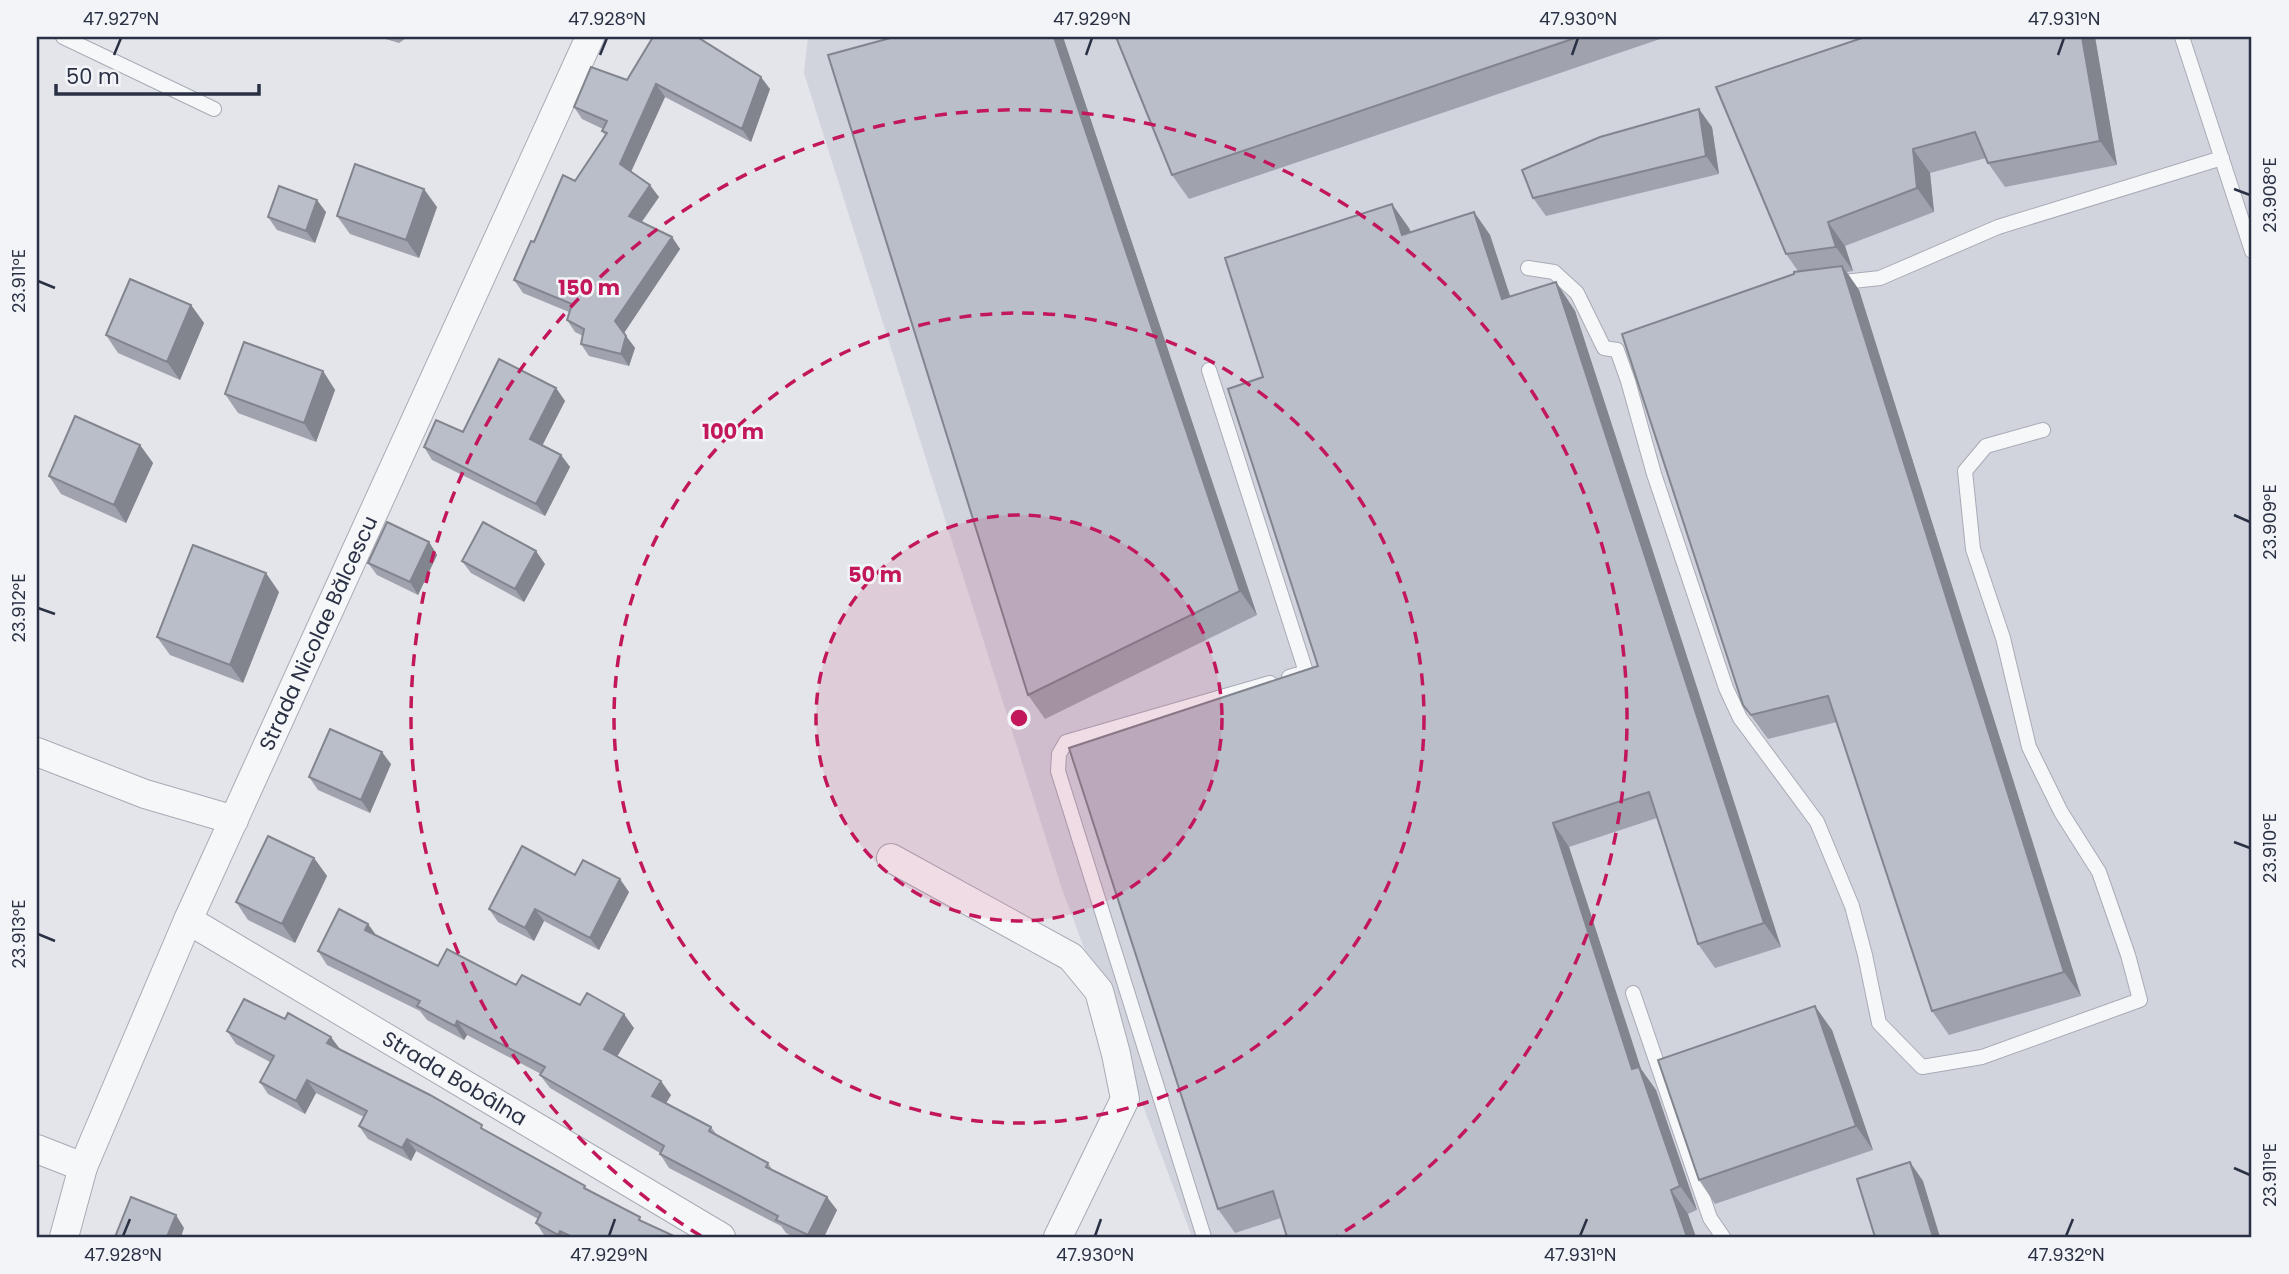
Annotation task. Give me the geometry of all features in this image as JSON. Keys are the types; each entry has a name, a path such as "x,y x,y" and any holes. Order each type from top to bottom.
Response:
{"street":[{"name":"Strada Nicolae Bălcescu","path":"64,1237 83,1167 188,920 590,37"},
{"path":"37,752 145,794 234,820"},
{"path":"891,858 1071,957 1099,991 1125,1099 1058,1237"},
{"name":"Strada Bobâlna","path":"188,920 721,1237"},
{"path":"37,1149 83,1167"}],"lane":[{"path":"63,37 214,109"},
{"path":"2182,37 2252,251"},
{"path":"1821,285 1881,278 1998,227 2222,158"},
{"path":"1528,268 1554,272 1577,293 1604,348 1623,347 1628,381 1654,474 1726,688 1740,718 1817,822 1852,906 1879,1023 1922,1067 1982,1056 2140,1000 2128,955 2099,872 2061,812 2029,747 2003,638 1973,549 1965,471 1986,446 2043,430"},
{"path":"1204,1237 1058,771 1059,754 1066,742 1306,672 1209,370"},
{"path":"1633,993 1710,1218 1723,1237"}],"shaded area":[{"path":"808,37 2252,37 2252,1237 1192,1237 1062,889 804,73"}],"building":[{"path":"653,37 700,37 761,77 742,129 656,84 620,164 650,185 629,216 672,237 615,321 626,336 621,354 581,344 584,329 567,320 572,304 514,280 563,175 575,181 607,133 602,131 607,121 574,107 591,67 627,80"},
{"path":"894,37 1054,37 1240,591 1028,695 828,55"},
{"path":"1116,37 1578,37 1172,175"},
{"path":"1865,37 2082,37 2100,141 1988,163 1975,132 1913,149 1917,188 1828,222 1836,247 1786,254 1716,87"},
{"path":"1699,109 1706,156 1533,198 1522,170 1600,137"},
{"path":"355,164 424,189 406,240 337,216"},
{"path":"279,186 317,200 306,231 268,217"},
{"path":"1392,204 1402,235 1474,212 1502,299 1556,282 1764,923 1698,944 1649,792 1553,823 1632,1069 1639,1067 1680,1186 1671,1190 1687,1237 1287,1237 1273,1191 1218,1209 1069,748 1318,666 1228,389 1263,377 1225,258"},
{"path":"1842,266 2064,972 1932,1011 1828,696 1751,715 1743,705 1622,334 1794,272"},
{"path":"130,279 191,305 167,362 106,335"},
{"path":"244,342 323,371 304,423 225,394"},
{"path":"499,359 556,388 530,439 561,455 536,504 424,447 436,420 463,432"},
{"path":"75,416 140,445 114,505 49,476"},
{"path":"387,522 429,542 410,582 368,563"},
{"path":"483,522 536,551 515,589 462,561"},
{"path":"193,545 266,573 230,665 157,637"},
{"path":"330,729 382,752 361,800 309,777"},
{"path":"268,836 314,858 282,924 236,902"},
{"path":"522,846 575,875 583,860 620,879 590,938 535,909 525,928 489,909"},
{"path":"339,909 368,924 365,930 438,966 447,949 516,985 522,975 580,1005 587,993 624,1014 604,1049 661,1081 652,1096 711,1127 709,1131 768,1163 766,1167 827,1197 808,1235 776,1220 778,1216 660,1154 664,1146 540,1075 545,1067 457,1021 455,1026 417,1006 420,1001 318,951"},
{"path":"244,999 285,1019 288,1013 331,1037 327,1043 430,1095 482,1125 481,1128 585,1186 584,1188 640,1217 639,1220 676,1237 572,1237 560,1231 558,1235 536,1223 541,1213 407,1139 402,1148 359,1126 367,1111 307,1080 296,1101 260,1082 274,1056 227,1031"},
{"path":"1815,1006 1856,1126 1699,1180 1658,1060"},
{"path":"1910,1162 1933,1237 1875,1237 1857,1179"},
{"path":"131,1197 176,1215 167,1237 115,1237"}]}
